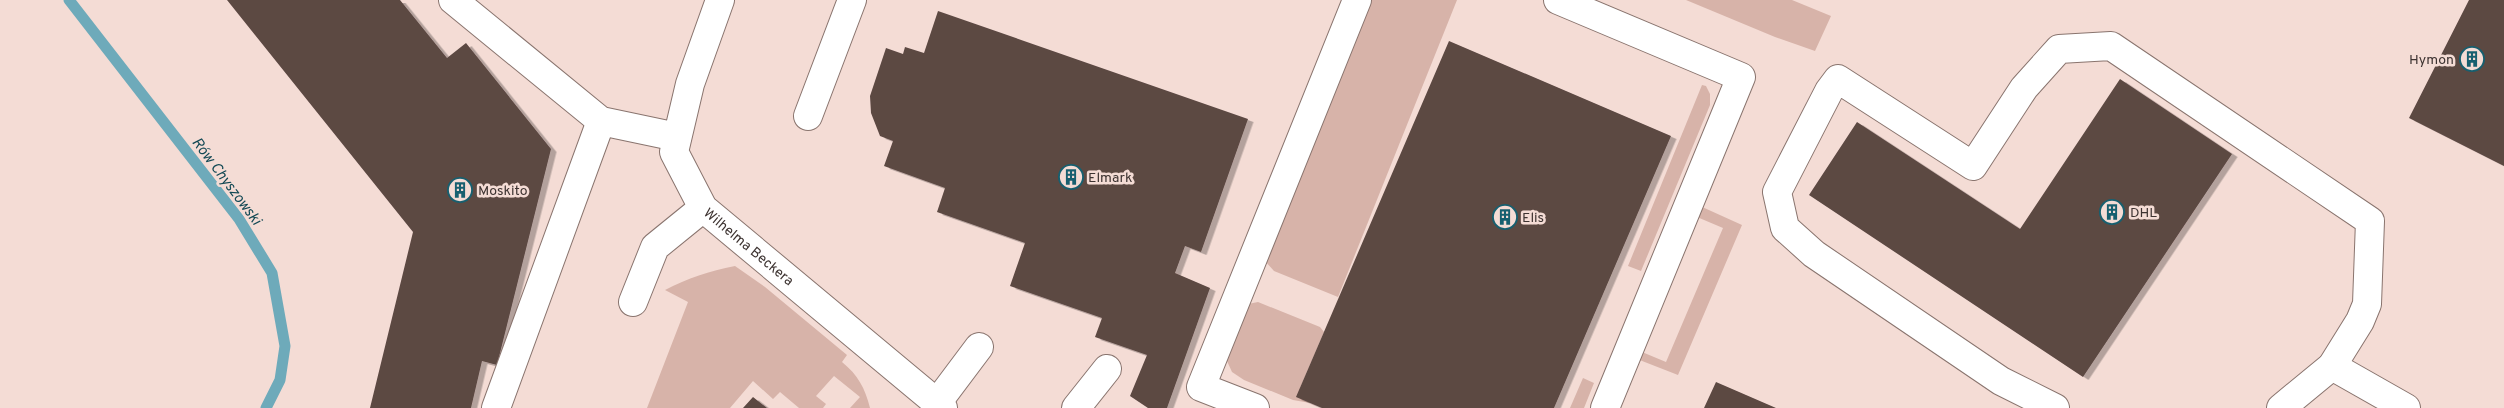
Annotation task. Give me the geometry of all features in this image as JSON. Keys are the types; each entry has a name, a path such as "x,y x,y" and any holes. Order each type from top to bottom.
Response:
{"street":[{"path":"453,0 601,120 678,137"},
{"name":"Wilhelma Beckera","path":"720,0 690,84 674,152 703,208 931,403"},
{"path":"808,116 852,0"},
{"path":"1254,408 1201,387 1357,0"},
{"path":"1558,0 1741,77 1605,408"},
{"path":"2055,408 2001,381 1814,254 1785,228 1777,192 1829,91 1838,79 1973,166 2024,88 2060,50 2110,46 2370,221 2367,304 2332,366 2281,408"},
{"path":"496,408 601,120"},
{"path":"633,302 655,247 703,208"},
{"path":"931,403 979,347"},
{"path":"2332,366 2406,408"},
{"path":"1076,408 1107,369"}],"shaded area":[{"path":"1372,0 1457,0 1338,297 1274,271 1265,261 1266,251"},
{"path":"1686,0 1792,0 1831,16 1815,51 1775,37"},
{"path":"1702,85 1706,86 1710,94 1710,105 1641,271 1628,266"},
{"path":"1700,206 1742,225 1678,375 1637,359 1642,352 1666,362 1723,228 1697,217"},
{"path":"735,266 765,287 847,355 842,362 860,382 870,408 850,408 860,397 834,376 816,396 826,404 823,408 799,408 780,392 773,399 753,381 730,408 647,408 688,302 665,290 699,275"},
{"path":"1258,302 1320,327 1324,332 1300,388 1321,398 1310,403 1293,400 1244,380 1232,372 1227,361 1226,349 1248,304"},
{"path":"1583,378 1594,383 1584,408 1570,408"}],"building":[{"name":"Moskito","path":"227,0 400,0 447,58 466,43 551,149 497,365 482,361 471,408 370,408 413,232"},
{"name":"Hymon","path":"2469,0 2504,0 2504,166 2409,118"},
{"name":"Elmark","path":"938,11 1248,119 1201,252 1185,246 1175,273 1210,288 1167,408 1148,408 1130,396 1147,355 1095,337 1102,318 1010,286 1025,243 937,212 945,188 884,166 893,141 880,136 871,113 870,96 886,48 903,54 905,47 924,53"},
{"name":"Elis","path":"1449,41 1671,136 1554,408 1322,408 1296,397"},
{"name":"DHL","path":"2120,79 2232,154 2083,377 1809,195 1857,122 2020,229"},
{"path":"1716,382 1776,408 1704,408"},
{"path":"753,397 767,408 743,408"}],"waterway":[{"name":"Rów Chyszowski","path":"69,0 239,219 272,273 285,346 280,380 266,408"}],"place":[{"name":"Hymon","path":"2472,59"},
{"name":"Elmark","path":"1071,177"},
{"name":"Moskito","path":"460,190"},
{"name":"DHL","path":"2112,212"},
{"name":"Elis","path":"1505,217"}]}
